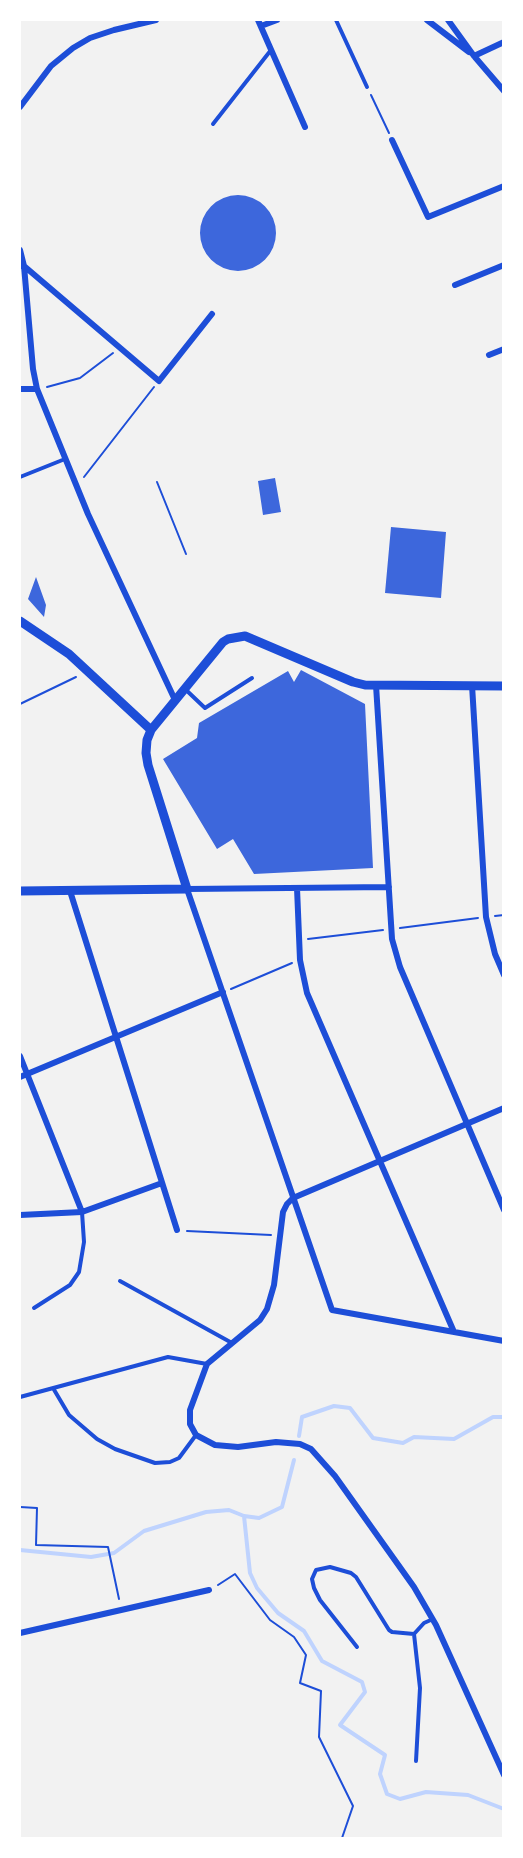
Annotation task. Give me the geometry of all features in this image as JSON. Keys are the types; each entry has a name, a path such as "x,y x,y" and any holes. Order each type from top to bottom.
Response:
{"street":[{"path":"20,107 51,66 72,48 98,35 156,20"},
{"path":"278,20 259,23 305,127"},
{"path":"426,20 474,56"},
{"path":"448,20 474,56 504,91"},
{"path":"474,56 504,42"},
{"path":"392,140 428,217 504,186"},
{"path":"20,250 37,389 77,487 175,700"},
{"path":"455,285 504,265"},
{"path":"22,266 159,381 212,314"},
{"path":"489,355 504,349"},
{"path":"20,389 37,389"},
{"path":"20,621 69,654 151,730"},
{"path":"504,686 364,685 245,636 234,637 223,642 151,730 146,753 188,889 332,1310 504,1341"},
{"path":"376,685 392,939 400,967 504,1210"},
{"path":"472,686 486,917 495,954 504,975"},
{"path":"20,891 389,886"},
{"path":"297,888 300,960 307,993 454,1332"},
{"path":"70,891 177,1230"},
{"path":"20,1077 223,992"},
{"path":"20,1056 82,1212"},
{"path":"504,1108 293,1198 283,1212 274,1285 267,1309 260,1320 207,1364 190,1410 190,1424 196,1435 215,1445 238,1447 276,1442 300,1444 311,1449 334,1476 414,1587 433,1619 504,1775"},
{"path":"20,1215 82,1212 162,1183"},
{"path":"20,1633 209,1590"}],"lane":[{"path":"336,20 367,87"},
{"path":"213,124 271,49"},
{"path":"20,477 65,459"},
{"path":"185,689 205,708 252,678"},
{"path":"34,1308 70,1285 79,1272 84,1242 82,1212"},
{"path":"120,1281 233,1344"},
{"path":"20,1397 168,1357 207,1364"},
{"path":"53,1388 69,1415 97,1439 115,1449 155,1463 170,1462 178,1458 196,1435"},
{"path":"357,1647 320,1600 312,1579 316,1570 330,1567 351,1573 356,1577 389,1630 414,1634"},
{"path":"416,1761 420,1688 414,1634 424,1623 433,1619"}],"path":[{"path":"367,87 392,140"},
{"path":"37,389 81,378 120,348"},
{"path":"77,487 159,381"},
{"path":"157,482 186,554"},
{"path":"20,705 88,671"},
{"path":"223,992 300,960"},
{"path":"177,1230 280,1235"},
{"path":"20,1507 37,1508 36,1545 108,1547 121,1610"},
{"path":"209,1590 236,1574 270,1620 294,1637 306,1655 300,1683 321,1691 320,1737 353,1806 342,1839"}],"building":[{"path":"231,195 245,195 259,201 270,212 276,226 273,248 265,260 245,271 231,271 217,265 206,254 200,240 200,226 206,212 217,201"},
{"path":"275,478 281,512 263,515 258,481"},
{"path":"391,527 446,532 441,598 385,593"},
{"path":"36,577 46,605 44,617 28,599"},
{"path":"301,670 365,704 373,868 254,874 233,839 217,849 163,759 197,738 199,723 288,671 294,682"}],"waterway":[{"path":"299,1436 302,1417 334,1406 350,1408 373,1438 403,1443 414,1437 454,1439 493,1417 504,1417"},
{"path":"20,1550 91,1557 114,1553 144,1531 206,1512 229,1510 244,1516 259,1518 282,1507 294,1460"},
{"path":"244,1516 250,1573 257,1588 278,1613 304,1631 322,1661 362,1682 365,1692 340,1725 385,1755 380,1774 387,1794 400,1799 426,1792 468,1795 504,1809"}]}
